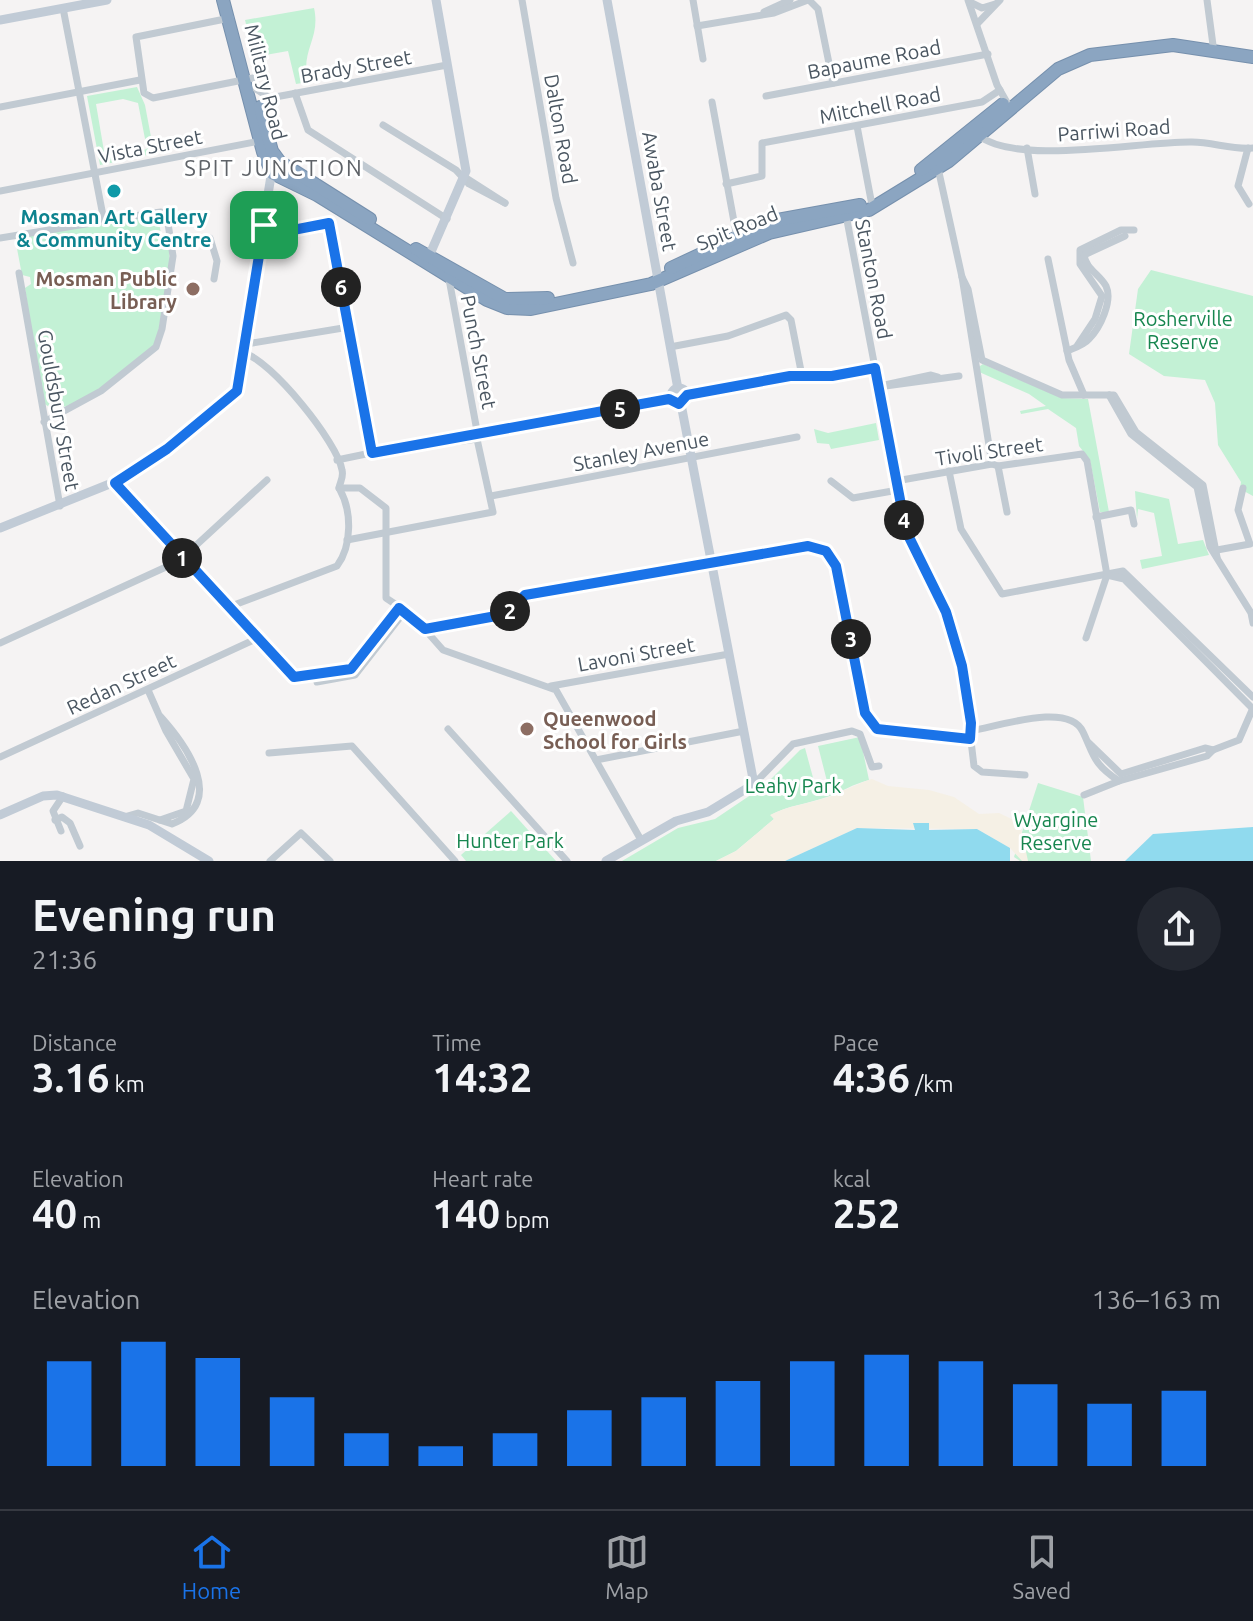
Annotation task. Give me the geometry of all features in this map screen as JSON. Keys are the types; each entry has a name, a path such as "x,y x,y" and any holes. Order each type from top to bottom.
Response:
{"highway":[{"name":"Military Road","path":"223,0 280,162"},
{"name":"Military Road","path":"231,0 251,82 260,141 272,173"},
{"name":"Spit Road","path":"845,213 936,165 1006,100 1054,63 1100,45 1172,37 1253,49"},
{"name":"Spit Road","path":"280,162 428,261 449,279 498,305 521,310 657,278 739,241 878,206 979,136 1006,100 1058,69 1109,51 1173,45 1253,57"},
{"name":"Spit Road","path":"272,173 317,195 428,261 499,296 520,301 657,278"}],"street":[{"path":"0,20 107,0"},
{"path":"383,125 466,178 500,196 505,203 469,184 466,178 436,0"},
{"name":"Dalton Road","path":"522,0 556,198 573,263"},
{"name":"Awaba Street","path":"607,0 690,458 754,784"},
{"path":"693,0 703,59"},
{"path":"754,16 790,0"},
{"path":"697,26 754,16 808,0 818,9 833,83"},
{"path":"968,0 979,8 998,2"},
{"path":"968,0 1006,100"},
{"path":"1207,0 1213,45"},
{"path":"977,24 998,2"},
{"path":"63,8 104,221"},
{"path":"230,18 136,37 144,93 153,98 251,82 270,98 261,110"},
{"name":"Bapaume Road","path":"766,96 988,54"},
{"name":"Brady Street","path":"270,98 447,65"},
{"path":"0,107 140,80"},
{"path":"295,93 308,130 447,219"},
{"name":"Mitchell Road","path":"726,184 762,176 762,143 1006,100"},
{"path":"712,102 739,241"},
{"path":"857,126 871,200"},
{"name":"Military Road","path":"0,528 132,475 231,399 239,387 272,173 266,128"},
{"name":"Parriwi Road","path":"979,136 991,143 1062,151 1194,142 1251,148"},
{"name":"Vista Street","path":"0,191 260,141"},
{"path":"1027,148 1035,194"},
{"path":"1249,204 1238,186 1251,148"},
{"path":"936,165 962,277 976,373 1007,512"},
{"name":"Military Road","path":"272,173 282,172 302,178"},
{"path":"428,261 466,178"},
{"path":"0,238 163,213 173,256 162,329 156,347 101,391 44,422"},
{"name":"Stanton Road","path":"845,213 910,543 946,612 962,666 974,766 982,772 1025,775"},
{"path":"264,225 293,230 329,223 372,453"},
{"path":"1077,346 1095,319 1102,296 1080,264 1080,250 1121,230 1134,230"},
{"path":"1067,351 1088,341 1101,322 1108,298 1107,289 1085,262 1084,255 1125,236"},
{"path":"210,238 217,261 214,279"},
{"path":"1048,259 1067,351 1084,395"},
{"name":"Gouldsbury Street","path":"19,273 60,506"},
{"path":"962,277 968,289 982,360 1062,395 1104,394 1111,397 1131,434 1197,487 1210,547 1217,553 1251,613 1253,623"},
{"name":"Punch Street","path":"449,279 477,431"},
{"path":"670,347 728,336 786,315 791,320 802,376"},
{"path":"245,348 349,327"},
{"path":"229,610 234,605 337,566 347,540 348,513 339,488 343,471 305,406 245,348"},
{"path":"337,460 477,431 802,376 832,376 875,368"},
{"path":"878,387 931,375 941,379 959,376"},
{"name":"Stanley Avenue","path":"491,496 797,437"},
{"path":"347,540 493,512 480,442 474,438 402,447"},
{"name":"Tivoli Street","path":"831,481 853,498 949,471 1079,454 1085,456 1096,517"},
{"path":"949,471 961,529 1002,594 1123,571 1253,697"},
{"path":"0,643 182,558 267,480"},
{"path":"115,483 256,639 288,671 300,678 351,669 402,610"},
{"path":"339,488 360,488 385,506 388,532 386,598 425,629 443,650 559,692 641,840"},
{"path":"1217,553 1250,544 1238,510 1243,488"},
{"path":"1086,638 1107,575 1096,517 1131,510 1134,524"},
{"path":"425,629 507,614 525,595 801,545 826,551 840,577 865,713 877,729 970,735 1064,716 1079,725 1086,739 1121,774 1205,748 1213,750"},
{"path":"1084,795 1119,781 1207,756 1213,750 1239,740 1253,708 1124,579 1107,575"},
{"path":"317,682 355,675 402,610"},
{"name":"Redan Street","path":"0,757 256,639"},
{"name":"Lavoni Street","path":"549,686 729,654"},
{"path":"124,817 138,813 172,824 190,815 197,804 200,786 195,769 161,717 148,690"},
{"path":"448,729 567,861"},
{"path":"596,760 744,731"},
{"path":"606,861 676,821 708,812 754,784 793,744 852,731 860,734 872,767 879,766"},
{"path":"1086,739 1085,745 1094,758 1119,781"},
{"path":"269,753 348,744 455,861"},
{"path":"0,815 43,796 63,796 155,827 209,861"},
{"path":"61,831 53,811 63,796"},
{"path":"55,820 62,817 70,823 80,846"},
{"path":"270,861 301,833 330,861"}],"green space":[{"path":"314,8 315,28 306,71 308,82 296,84 288,51 254,57 245,20"},
{"path":"137,87 145,105 154,153 132,159 131,153 147,149 138,103 123,99 96,104 105,157 125,154 126,160 100,165 87,96"},
{"path":"140,217 146,224 159,222 161,234 168,237 170,264 155,351 82,403 52,409 42,402 25,288 31,284 30,277 22,275 15,238"},
{"name":"Rosherville Reserve","path":"1151,270 1253,296 1253,496 1240,489 1241,482 1218,445 1215,403 1205,380 1164,376 1129,354 1138,289"},
{"path":"983,364 1062,398 1088,399 1109,512 1100,512 1090,460 1079,446 1076,428 1048,409 1021,414 1020,411 1046,406 1029,394 977,371"},
{"path":"876,423 879,440 831,449 829,444 817,443 814,429 828,433"},
{"path":"1135,491 1169,499 1178,544 1203,540 1209,555 1142,569 1140,560 1162,556 1154,513 1138,509 1137,519"},
{"name":"Leahy Park","path":"860,737 869,780 771,815 774,819 736,851 716,861 622,861 678,828 715,819 764,786 805,748 818,796 830,793 818,746"},
{"name":"Wyargine Reserve","path":"1038,783 1083,797 1091,861 1020,861 1014,857"},
{"name":"Hunter Park","path":"511,811 556,861 466,861 461,855"}],"sand":[{"path":"872,779 888,786 929,790 954,797 979,814 999,813 1020,823 1028,861 1022,861 1010,848 977,829 857,828 785,861 716,861 736,851 774,819 770,815"}],"water":[{"path":"913,823 929,823 929,830 977,829 1010,848 1010,861 785,861 857,828 915,830"},
{"path":"1253,827 1253,861 1125,861 1153,834"}],"place":[{"name":"Mosman Art Gallery & Community Centre","path":"114,191"},
{"name":"Mosman Public Library","path":"193,289"},
{"name":"Queenwood School for Girls","path":"527,729"}],"district":[{"name":"SPIT JUNCTION","path":"274,167"}],"route":[{"path":"329,223 372,453 477,431 669,399 679,404 684,402 687,395 790,376 832,376 875,368 906,531 913,551 946,612 962,666 971,723 970,739 877,729 870,724 865,713 836,566 826,551 801,545 525,595 507,614 425,629 413,616 399,608 351,669 294,677 115,483 132,475 167,449 237,391 264,225 293,230 329,223"}]}
